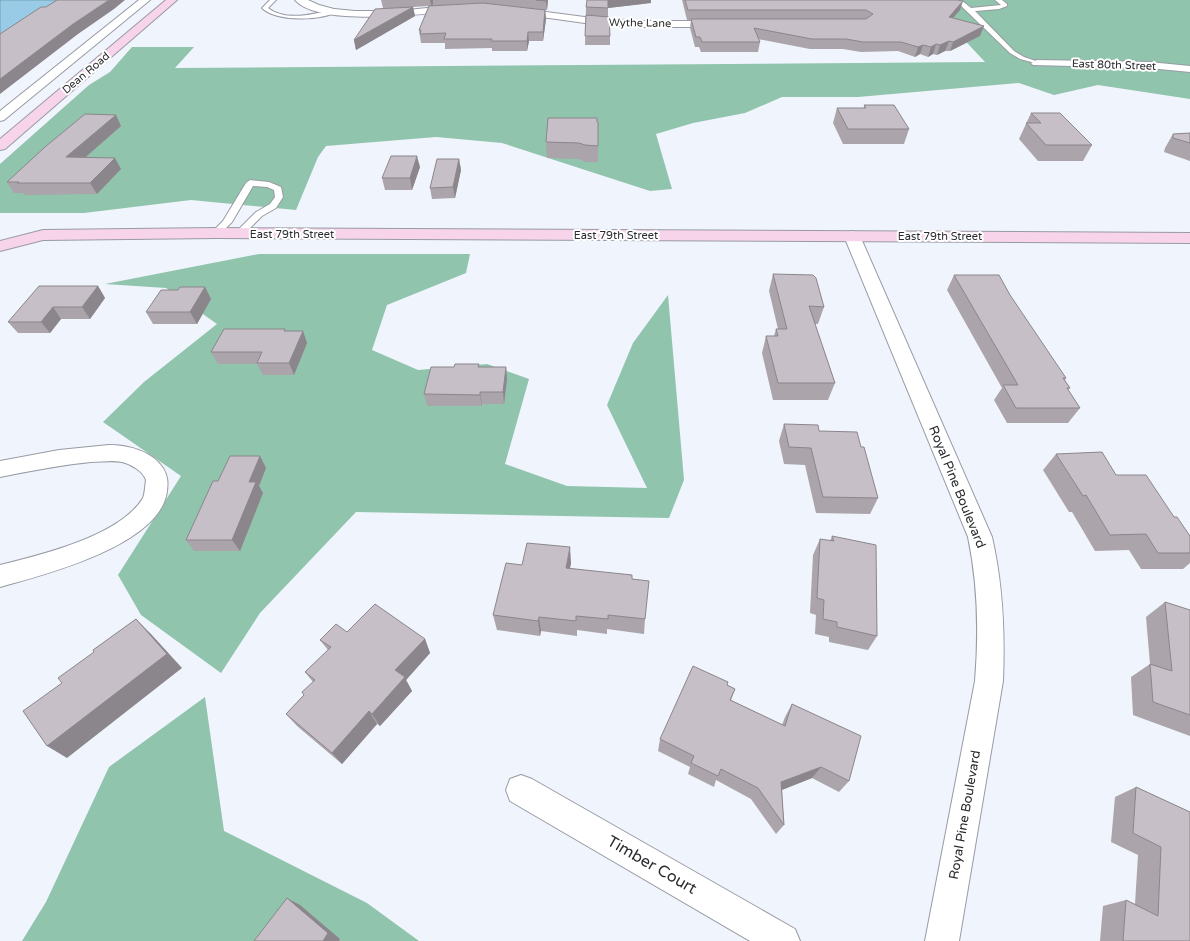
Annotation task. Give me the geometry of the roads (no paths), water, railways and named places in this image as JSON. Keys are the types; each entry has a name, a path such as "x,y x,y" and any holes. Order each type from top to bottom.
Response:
{"street":[{"name":"Dean Road","path":"0,117 145,0"},
{"name":"Dean Road","path":"0,146 172,0"},
{"path":"300,0 316,7 358,14 386,14 464,8"},
{"name":"Wythe Lane","path":"506,10 550,17 603,22 729,24"},
{"name":"East 80th Street","path":"1037,63 1148,65 1190,69"},
{"name":"East 79th Street","path":"0,234 32,232 42,235 239,234 1190,238"},
{"name":"East 79th Street","path":"0,246 30,240 42,235"},
{"name":"Royal Pine Boulevard","path":"852,236 980,537 987,572 991,623 989,681 942,941"},
{"path":"0,469 75,455 122,454 137,458 145,463 156,476 158,486 156,496 145,512 114,535 64,558 0,576"},
{"name":"Timber Court","path":"521,790 782,941"}],"lane":[{"path":"273,0 265,8 268,12 276,14 310,17 335,11"},
{"path":"958,0 1012,52 1022,58 1037,63"},
{"path":"970,10 1005,5 998,0"},
{"path":"216,234 228,222 250,183 269,185 278,189 279,197 273,206 259,214 239,234"}],"water":[{"path":"0,0 67,0 0,38"}]}
